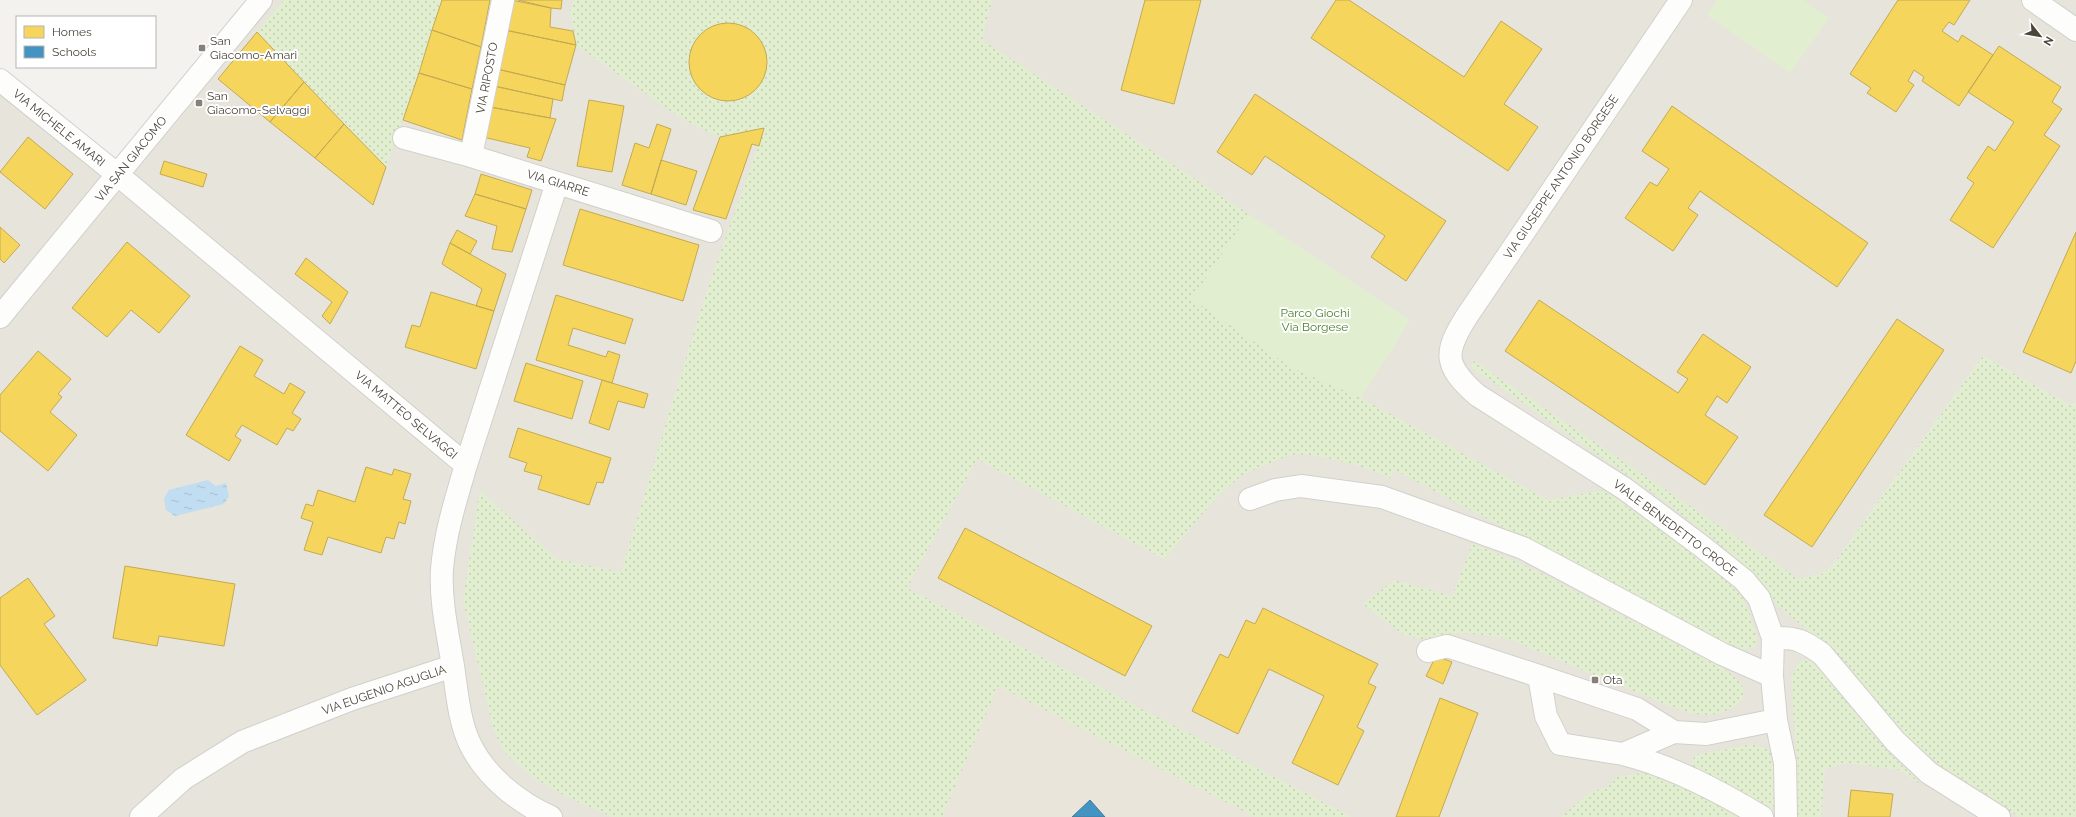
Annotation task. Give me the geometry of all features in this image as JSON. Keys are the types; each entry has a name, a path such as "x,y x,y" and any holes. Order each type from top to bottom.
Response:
{"street":[{"name":"VIA SAN GIACOMO","path":"0,317 261,0"},
{"name":"VIA RIPOSTO","path":"471,156 503,0"},
{"name":"VIA GIUSEPPE ANTONIO BORGESE","path":"1450,358 1450,347 1453,337 1681,0"},
{"path":"2033,0 2076,30"},
{"name":"VIA MICHELE AMARI","path":"0,80 118,175"},
{"name":"VIA GIARRE","path":"404,138 471,156 711,231"},
{"name":"VIA MATTEO SELVAGGI","path":"118,175 466,465 557,183"},
{"name":"VIALE BENEDETTO CROCE","path":"1450,358 1452,368 1477,395 1625,489 1744,580 1759,598 1774,638 1772,676 1776,720 1785,763 1786,817"},
{"name":"VIA EUGENIO AGUGLIA","path":"141,817 183,779 242,742 352,699 453,666 444,608 442,570 449,521 466,465"},
{"path":"1250,499 1275,490 1301,486 1382,497 1523,548 1722,654 1772,676"},
{"path":"1774,638 1792,637 1807,644 1822,654 1895,741 1924,767 1999,817"},
{"path":"1428,651 1447,646 1539,676 1637,709 1674,732"},
{"path":"453,666 461,716 470,744 486,769 514,796 552,817"},
{"path":"1539,676 1546,716 1560,744 1623,754 1649,760 1731,799 1762,817"},
{"path":"1623,754 1674,732 1706,734 1776,720"}],"shaded area":[{"path":"261,0 2076,0 2076,401 2071,406 1983,356 1833,565 1822,574 1799,579 1827,646 1913,742 1979,794 2019,817 0,817 0,80 118,175"},
{"path":"998,686 1255,817 942,817"}],"green space":[{"path":"284,0 442,0 419,73 386,167 257,32"},
{"path":"573,0 992,0 982,40 1249,214 1192,299 1291,367 1361,398 1548,500 1604,490 1719,572 1741,595 1748,608 1757,638 1756,647 1743,650 1704,634 1395,470 1390,478 1353,464 1317,456 1296,454 1280,459 1242,475 1219,495 1164,559 977,459 907,588 1352,817 1255,817 998,686 942,817 612,817 565,796 534,778 507,755 494,732 463,600 480,491 557,559 621,572 704,299 764,129 720,137 679,117 576,45 570,12"},
{"path":"1717,0 1803,0 1829,18 1790,73 1707,15"},
{"name":"Parco Giochi Via Borgese","path":"1249,214 1410,320 1361,398 1291,367 1192,299"},
{"path":"1983,356 2071,406 2076,401 2076,817 2019,817 1979,794 1944,769 1913,742 1827,646 1778,606 1739,560 1660,498 1471,367 1474,361 1799,579 1822,574 1833,565"},
{"path":"1473,543 1535,570 1728,671 1739,681 1744,692 1743,698 1738,704 1730,709 1719,713 1707,715 1690,713 1674,708 1506,638 1463,633 1444,634 1434,638 1419,639 1404,635 1363,604 1394,580 1452,596"},
{"path":"1802,660 1808,660 1817,666 1889,752 1922,786 1900,770 1846,763 1825,769 1821,817 1798,817 1798,771 1792,679 1797,664"},
{"path":"1753,744 1768,749 1771,753 1777,803 1771,811 1764,809 1689,767 1695,755"},
{"path":"1641,773 1659,775 1749,817 1561,817 1590,792 1608,787 1617,777"}],"water":[{"path":"208,480 216,486 226,483 229,496 224,504 175,516 166,510 164,498 169,490"}],"building: Homes":[{"path":"442,0 490,0 481,47 432,30"},
{"path":"511,0 551,8 550,27 573,31 576,45 505,30"},
{"path":"518,0 562,0 561,9"},
{"path":"1145,0 1201,0 1174,104 1121,90"},
{"path":"1336,0 1349,0 1464,77 1501,21 1542,49 1504,104 1538,127 1508,171 1311,38"},
{"path":"1898,0 1970,0 1954,25 1949,22 1942,31 1958,42 1962,35 1993,55 1959,106 1922,81 1924,77 1914,70 1908,81 1914,85 1896,112 1867,93 1871,88 1850,74"},
{"path":"728,23 743,26 755,35 764,47 767,62 764,77 755,89 743,98 728,101 713,98 701,89 692,77 689,62 692,47 701,35 713,26"},
{"path":"432,30 481,47 472,89 419,73"},
{"path":"505,30 576,45 565,85 497,69"},
{"path":"257,32 304,82 270,122 218,79"},
{"path":"1999,46 2061,87 2052,102 2062,109 2044,135 2060,146 1993,248 1950,220 1974,183 1967,178 1988,146 1995,151 2014,122 1968,92"},
{"path":"497,69 565,85 562,101 494,86"},
{"path":"419,73 472,89 462,140 403,120"},
{"path":"304,82 344,124 315,158 270,122"},
{"path":"494,86 553,99 550,118 490,107"},
{"path":"1255,94 1446,221 1406,281 1371,257 1385,236 1265,156 1252,175 1217,152"},
{"path":"589,100 624,106 612,172 577,166"},
{"path":"1672,106 1868,243 1837,287 1700,191 1688,208 1698,215 1673,251 1625,218 1650,182 1657,186 1669,169 1642,151"},
{"path":"490,107 556,119 541,161 527,157 530,148 483,137"},
{"path":"344,124 386,167 373,205 315,158"},
{"path":"657,124 671,129 651,194 622,185 635,143 649,148"},
{"path":"764,128 759,146 752,144 726,219 693,210 720,137"},
{"path":"28,137 73,174 45,209 0,172"},
{"path":"661,160 697,171 686,205 651,194"},
{"path":"164,161 207,174 203,187 160,174"},
{"path":"481,174 532,190 526,209 475,194"},
{"path":"475,194 526,209 512,252 492,249 497,226 465,216"},
{"path":"580,209 699,245 683,301 563,265"},
{"path":"0,227 20,245 4,263 0,259"},
{"path":"457,230 477,241 470,254 450,243"},
{"path":"2076,232 2076,361 2071,373 2023,352"},
{"path":"127,242 190,296 159,333 131,310 107,337 72,308"},
{"path":"450,243 506,274 494,311 476,306 482,289 442,264"},
{"path":"306,258 348,292 330,324 322,316 332,302 295,274"},
{"path":"431,292 494,311 476,369 405,347 412,325 420,327"},
{"path":"556,295 633,319 625,344 573,328 568,345 606,357 608,351 620,355 612,383 536,360"},
{"path":"1539,300 1678,393 1688,379 1677,372 1703,334 1751,367 1727,403 1717,396 1705,415 1738,437 1705,485 1505,351"},
{"path":"1897,319 1944,350 1812,547 1764,515"},
{"path":"240,346 263,360 254,376 284,394 290,383 305,392 292,413 301,419 293,431 287,428 277,445 242,425 235,436 241,440 229,461 186,435"},
{"path":"38,351 71,379 58,394 62,397 50,412 77,435 48,471 0,431 0,395"},
{"path":"526,363 583,381 572,419 514,401"},
{"path":"602,380 648,394 644,408 618,401 609,430 589,423"},
{"path":"518,428 611,458 603,483 597,482 589,505 538,489 542,476 524,471 527,463 509,457"},
{"path":"366,467 392,475 394,469 411,474 403,499 411,501 405,524 399,522 394,539 386,537 381,553 328,537 322,555 304,550 313,522 301,518 306,504 313,506 318,490 355,502"},
{"path":"965,528 1152,626 1125,676 938,578"},
{"path":"125,566 235,584 224,646 159,636 157,646 113,638"},
{"path":"28,578 55,616 44,624 86,680 37,715 0,665 0,598"},
{"path":"1263,608 1378,664 1368,683 1376,687 1357,727 1364,731 1338,785 1292,763 1324,696 1269,669 1238,734 1192,711 1220,654 1228,658 1246,620 1255,624"},
{"path":"1436,656 1452,662 1443,684 1426,676"},
{"path":"1440,698 1478,713 1439,817 1396,817"},
{"path":"1851,790 1893,794 1890,817 1848,817"}],"building: Schools":[{"path":"1090,800 1105,817 1072,817"}],"place":[{"name":"San Giacomo-Amari","path":"202,48"},
{"name":"San Giacomo-Selvaggi","path":"199,103"},
{"name":"Ota","path":"1595,680"}]}
